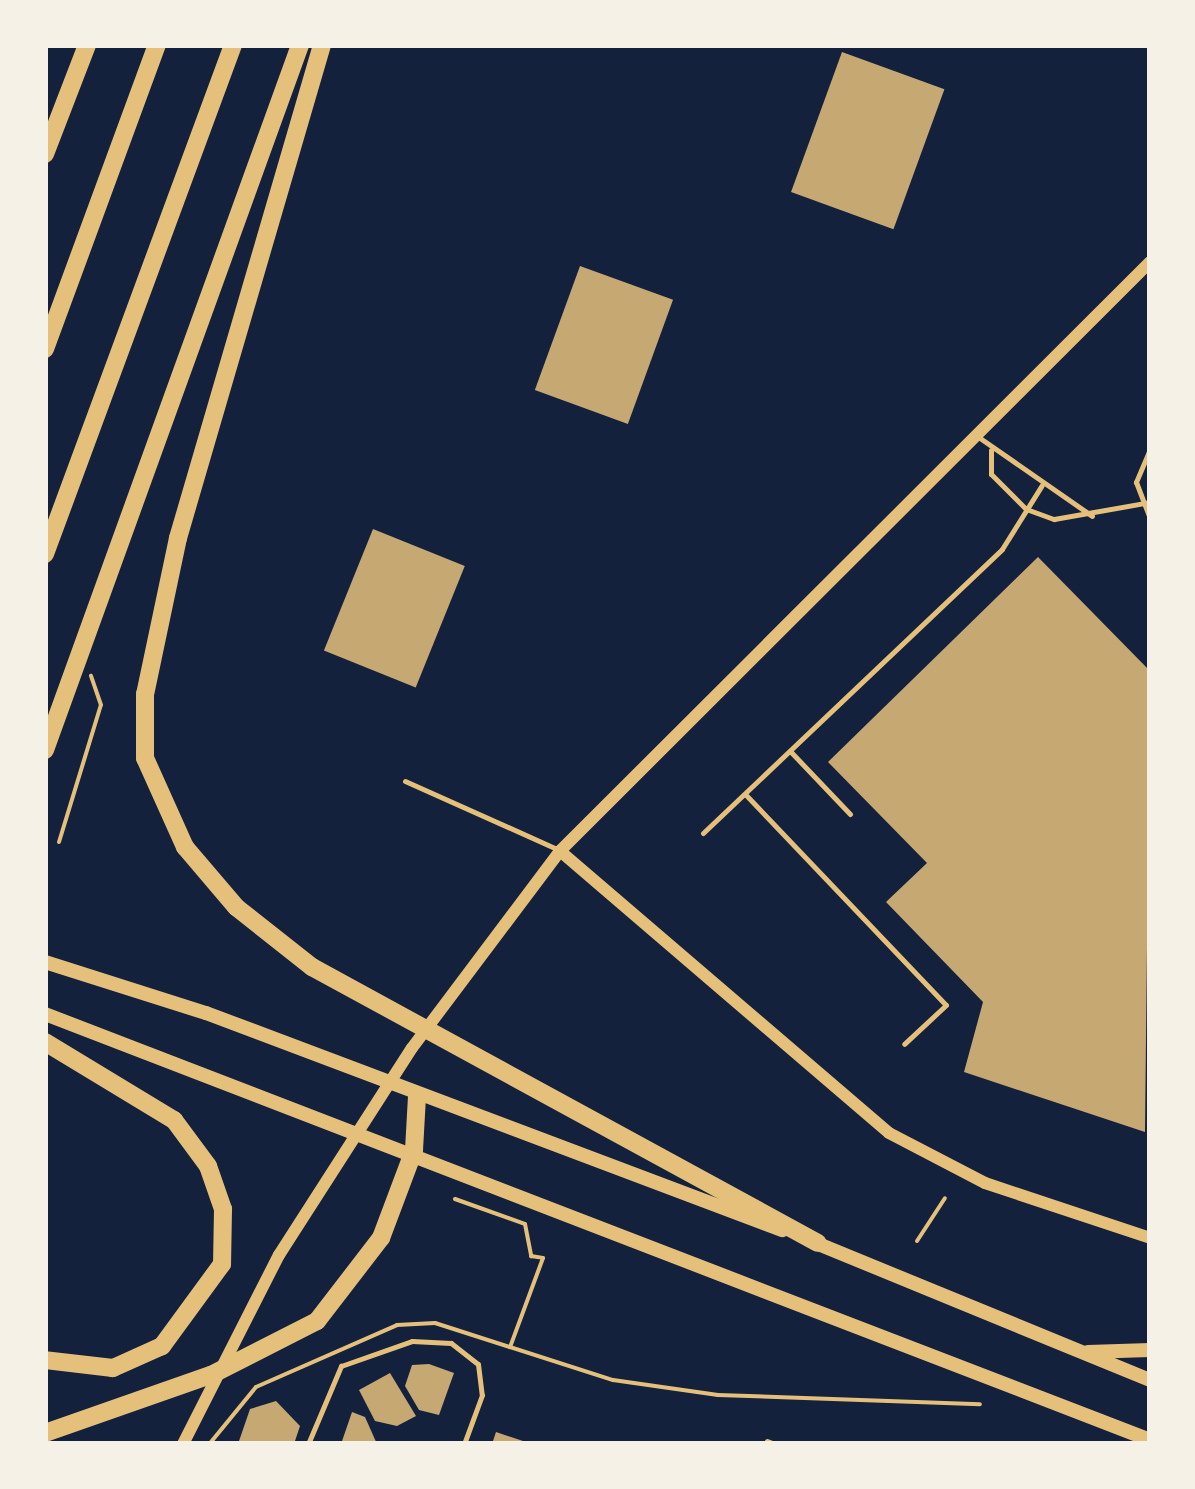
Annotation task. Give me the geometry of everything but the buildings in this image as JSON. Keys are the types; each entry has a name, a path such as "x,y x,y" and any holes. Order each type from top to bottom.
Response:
{"highway":[{"path":"45,154 87,45"},
{"path":"45,349 157,45"},
{"path":"45,554 233,45"},
{"path":"45,750 300,45"},
{"path":"322,45 178,538 145,694 145,758 185,847 236,907 312,967 818,1244"},
{"path":"45,1042 174,1120 208,1166 223,1210 222,1264 162,1346 113,1368 45,1360"},
{"path":"45,1434 210,1375 317,1321 381,1238 414,1150 417,1096"}],"main road":[{"path":"183,1444 280,1255 458,985 560,851 974,432 1150,262"},
{"path":"560,851 889,1133 985,1182 1149,1239"},
{"path":"45,962 818,1244 1150,1380"},
{"path":"45,1014 414,1150 1150,1440"},
{"path":"1082,1352 1150,1350"}],"lane":[{"path":"974,432 991,450 1012,454 1042,485 1094,518"},
{"path":"991,450 991,474 1026,509 1058,520 1142,509 1150,502"},
{"path":"1150,450 1136,482 1142,509 1150,518"},
{"path":"703,833 1002,549 1042,485"},
{"path":"790,751 850,814"},
{"path":"405,781 560,851"},
{"path":"745,794 946,1005 904,1044"},
{"path":"308,1444 340,1366 412,1341 451,1343 478,1364 482,1395 464,1444"},
{"path":"767,1441 775,1444"}],"path":[{"path":"59,842 101,706 78,659"},
{"path":"917,1242 944,1198"},
{"path":"455,1199 525,1224 531,1256 543,1258 510,1347 529,1356 718,1395 980,1404"}]}
